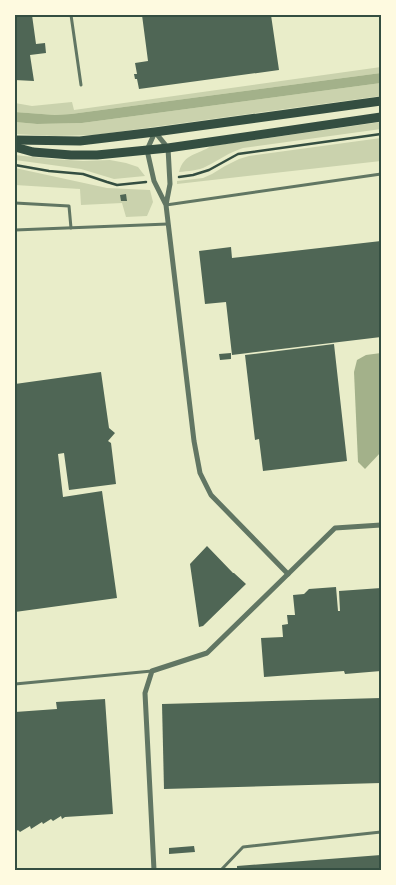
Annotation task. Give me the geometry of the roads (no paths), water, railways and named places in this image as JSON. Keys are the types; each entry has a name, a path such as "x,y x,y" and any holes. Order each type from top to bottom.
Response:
{"main road":[{"path":"15,140 80,141 381,101"},
{"path":"15,147 33,152 71,155 147,150 381,117"}],"street":[{"path":"166,205 170,184 168,148 155,132 147,150 154,180 166,205 194,441 200,473 211,495 288,574"},
{"path":"154,870 145,693 152,671 207,653 335,528 381,525"}],"lane":[{"path":"71,15 81,85"},
{"path":"166,205 381,174"},
{"path":"15,203 69,206 71,228"},
{"path":"15,230 169,224"},
{"path":"15,684 152,671"},
{"path":"221,870 243,846 381,832"}]}
